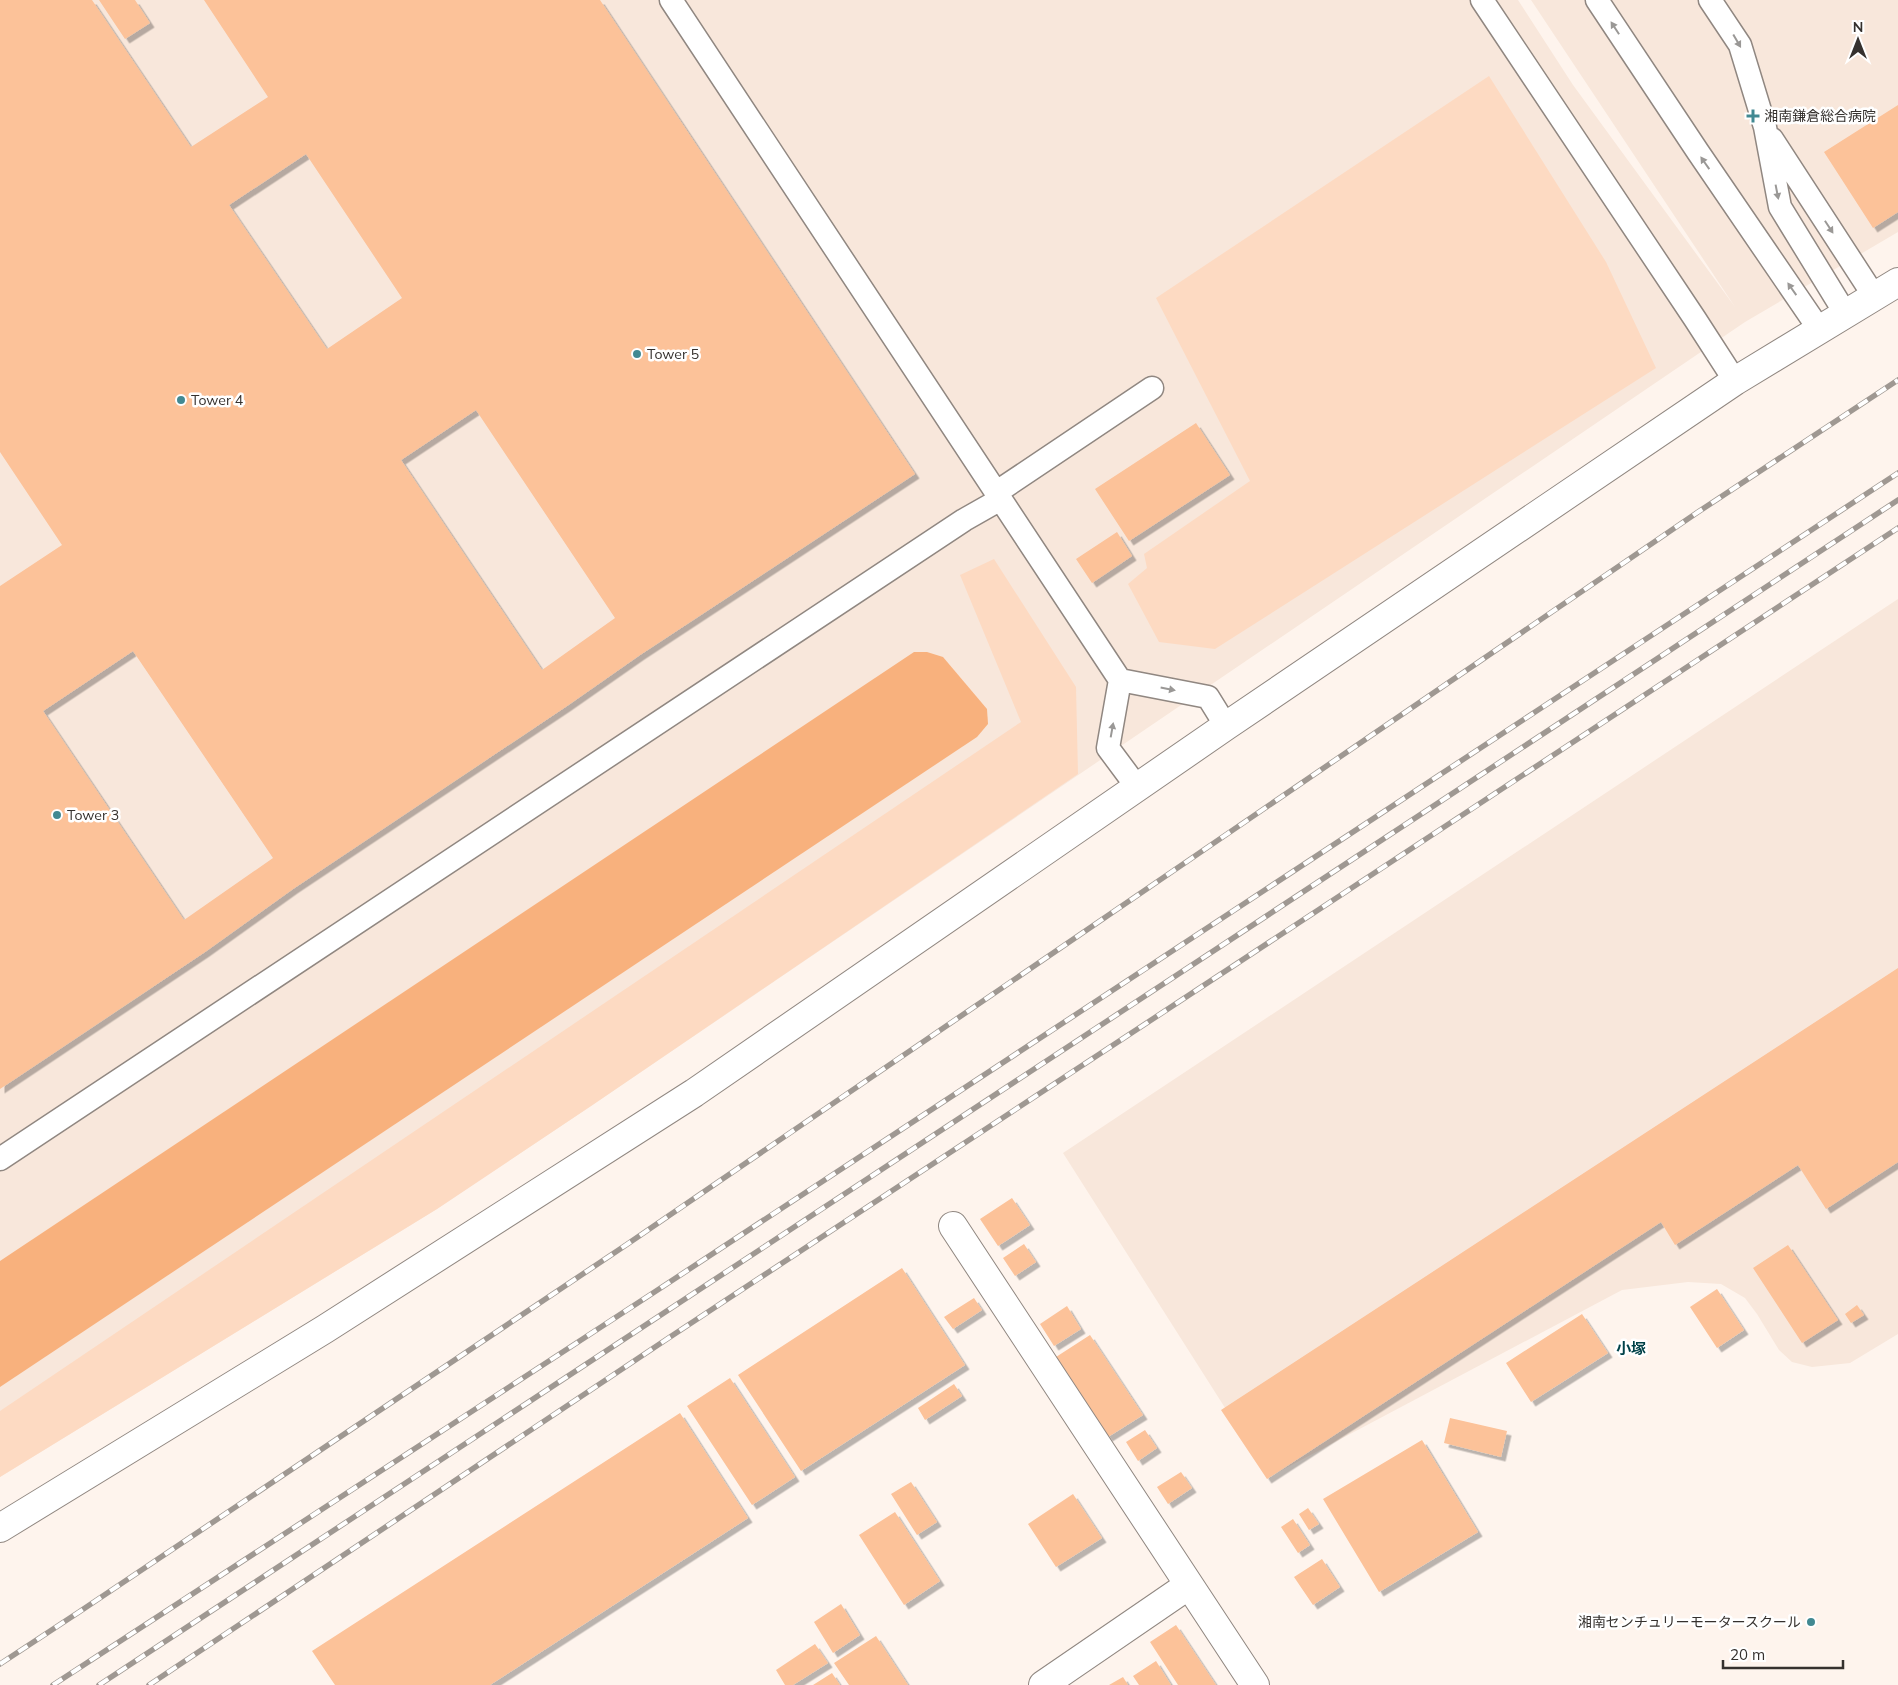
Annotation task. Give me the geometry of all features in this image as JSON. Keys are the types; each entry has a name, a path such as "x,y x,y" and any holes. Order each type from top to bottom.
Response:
{"street":[{"path":"0,1528 326,1329 694,1093 1226,726 1735,381 1898,282"},
{"path":"953,1226 1255,1685"},
{"path":"1043,1685 1189,1585"}],"lane":[{"path":"672,0 1120,680 1108,748 1137,787"},
{"path":"1482,0 1696,319 1735,381"},
{"path":"1597,0 1819,329"},
{"path":"1710,0 1740,45 1765,127 1780,207 1845,313"},
{"path":"1765,127 1874,296"},
{"path":"0,1159 964,520 1152,388"},
{"path":"1120,680 1208,696 1226,726"}],"shaded area":[{"path":"0,0 1518,0 1573,85 1735,307 1531,0 1898,0 1898,232 1745,322 437,1209 0,1477"},
{"path":"1489,76 1606,262 1656,368 1215,649 1159,642 1128,584 1147,568 1144,554 1250,481 1156,298"},
{"path":"994,559 1076,687 1078,774 437,1209 0,1477 0,1411 1021,722 960,575"},
{"path":"1898,599 1898,1334 1850,1363 1812,1367 1792,1362 1779,1350 1745,1298 1721,1284 1688,1282 1622,1290 1269,1477 1063,1153"},
{"path":"914,652 927,652 943,657 987,709 988,724 977,737 0,1387 0,1261"}],"building":[{"path":"0,0 92,0 191,147 268,97 204,0 600,0 915,474 640,655 293,889 205,952 0,1089 0,586 62,545 0,452","holes":["306,154 402,298 327,349 229,205","476,410 615,618 542,670 401,460","133,651 273,858 184,920 43,711"]},
{"path":"99,0 135,0 150,23 125,39"},
{"path":"1898,105 1898,212 1873,228 1824,152"},
{"path":"1196,423 1230,475 1129,541 1095,489"},
{"path":"1117,532 1132,556 1092,583 1076,559"},
{"path":"1898,968 1898,1162 1826,1209 1798,1165 1675,1245 1661,1222 1267,1479 1221,1410"},
{"path":"1012,1198 1030,1225 998,1246 980,1219"},
{"path":"1024,1244 1036,1262 1015,1276 1003,1258"},
{"path":"1788,1245 1838,1320 1802,1343 1753,1268"},
{"path":"902,1268 965,1365 801,1471 738,1375"},
{"path":"1717,1289 1744,1330 1717,1348 1690,1307"},
{"path":"974,1298 982,1310 953,1329 944,1317"},
{"path":"1857,1305 1864,1315 1851,1323 1845,1314"},
{"path":"1067,1306 1081,1329 1054,1346 1040,1324"},
{"path":"1582,1314 1608,1353 1531,1402 1506,1363"},
{"path":"1090,1335 1143,1415 1108,1437 1056,1357"},
{"path":"730,1378 795,1477 752,1505 687,1406"},
{"path":"954,1384 962,1396 925,1420 918,1408"},
{"path":"680,1413 748,1518 490,1685 335,1685 312,1651"},
{"path":"1450,1418 1507,1431 1501,1457 1444,1443"},
{"path":"1145,1430 1157,1448 1138,1461 1126,1442"},
{"path":"1422,1440 1478,1532 1379,1592 1323,1499"},
{"path":"1181,1472 1192,1488 1168,1504 1157,1487"},
{"path":"911,1482 937,1522 917,1535 891,1494"},
{"path":"1073,1494 1102,1538 1056,1567 1028,1524"},
{"path":"1308,1508 1319,1524 1309,1530 1299,1514"},
{"path":"895,1512 940,1581 904,1605 859,1535"},
{"path":"1293,1519 1310,1545 1298,1553 1281,1527"},
{"path":"1322,1559 1340,1587 1313,1605 1294,1577"},
{"path":"841,1604 860,1635 833,1653 814,1622"},
{"path":"1176,1625 1216,1685 1178,1685 1150,1642"},
{"path":"876,1636 908,1685 849,1685 834,1663"},
{"path":"815,1644 828,1663 793,1685 785,1685 776,1670"},
{"path":"1156,1661 1171,1685 1139,1685 1133,1676"},
{"path":"832,1673 840,1685 813,1685"},
{"path":"1123,1677 1128,1685 1109,1685"}],"railway":[{"path":"0,1664 626,1245 1698,512 1898,380"},
{"path":"53,1685 653,1293 1898,473"},
{"path":"99,1685 1898,500"},
{"path":"149,1685 670,1337 1898,528"}],"place":[{"name":"湘南鎌倉総合病院","path":"1753,116"},
{"name":"Tower 5","path":"637,354"},
{"name":"Tower 4","path":"181,400"},
{"name":"Tower 3","path":"57,815"},
{"name":"湘南センチュリーモータースクール","path":"1811,1622"}],"district":[{"name":"小塚","path":"1631,1348"}]}
